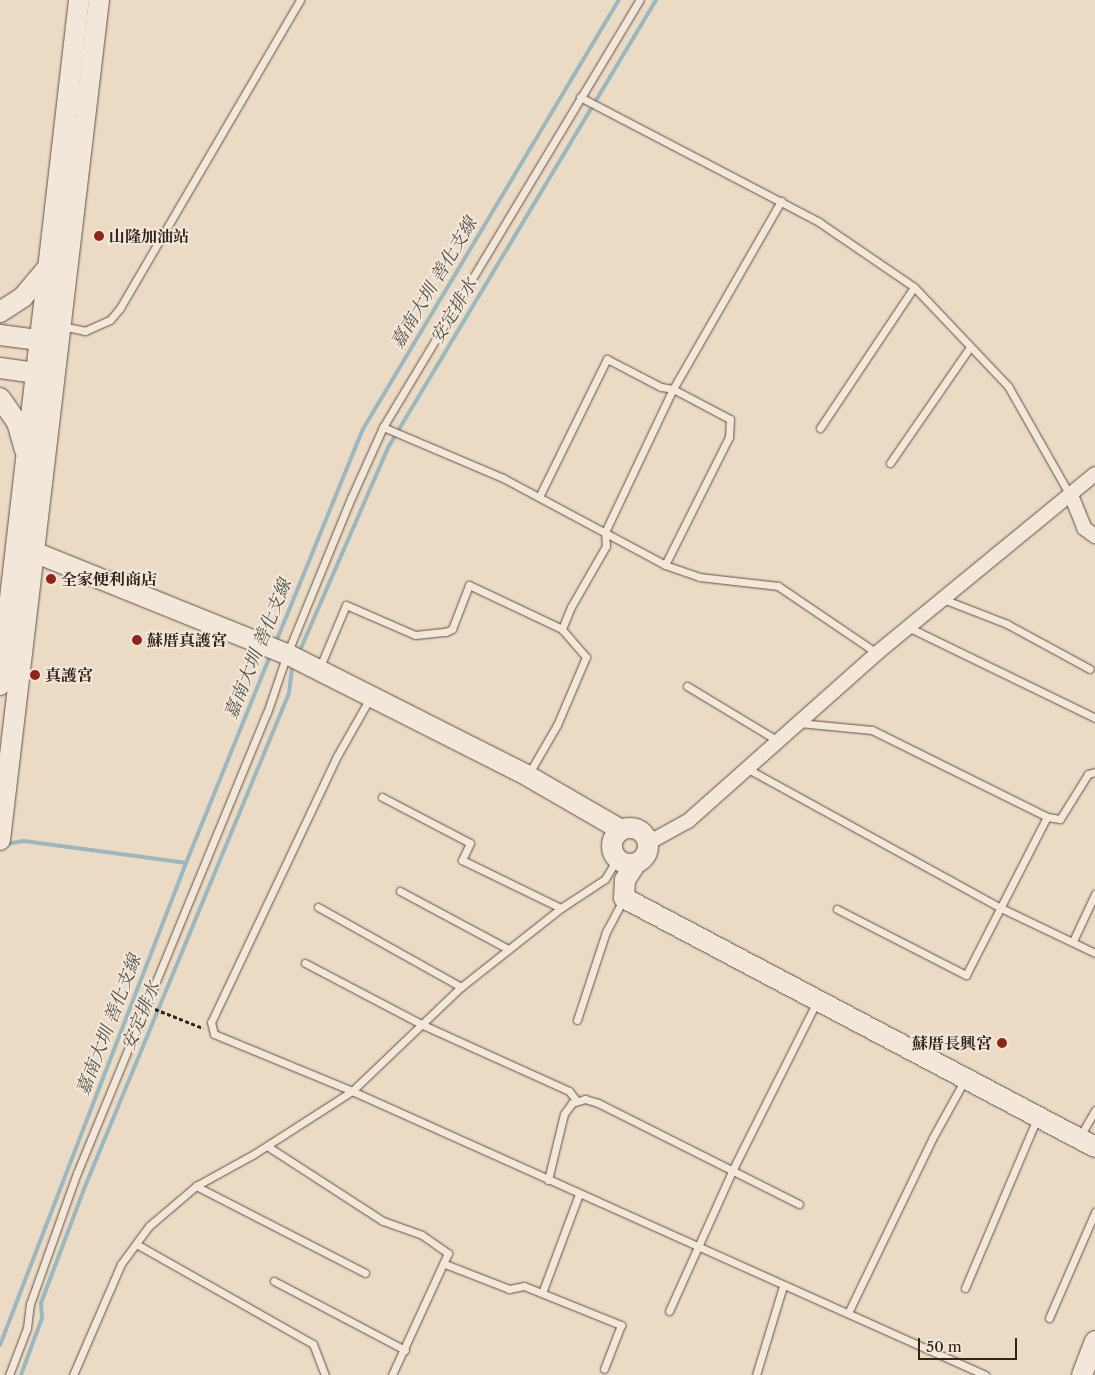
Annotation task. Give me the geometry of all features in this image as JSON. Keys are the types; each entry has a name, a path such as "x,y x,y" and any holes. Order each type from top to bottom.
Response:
{"main road":[{"path":"54,336 48,267 78,0"},
{"path":"0,685 27,458 54,336 99,0"},
{"path":"0,312 23,297 48,267"},
{"path":"0,335 54,336"},
{"path":"0,368 46,374"},
{"path":"0,840 36,552 46,374"},
{"path":"0,398 16,422 27,458"},
{"path":"16,546 36,552 278,650 528,776 621,830 638,829 648,843 646,855 627,861"},
{"path":"621,830 612,844 627,861 624,898 818,998 1087,1143"},
{"path":"1082,1375 1095,1340"}],"street":[{"path":"648,843 688,821 877,653 910,628 1095,474"},
{"path":"1071,495 1084,528 1095,536"}],"lane":[{"path":"54,336 84,331 110,320 120,308 300,0"},
{"path":"9,1375 27,1328 30,1304 77,1173 267,713 278,650 383,427 640,0"},
{"path":"580,97 819,222 914,287 1008,386 1071,495"},
{"path":"562,629 571,608 606,546 605,532 673,389 781,202"},
{"path":"820,428 914,287"},
{"path":"890,463 970,347"},
{"path":"538,497 608,359 661,387 673,389 730,420 729,437 665,565"},
{"path":"383,427 538,497 665,565 699,577 778,586 877,653"},
{"path":"318,671 346,605 415,635 446,632 452,629 469,585 562,629 586,657 557,725 528,776"},
{"path":"943,600 1007,624 1090,669"},
{"path":"910,628 1095,718"},
{"path":"687,686 778,740"},
{"path":"370,698 337,756 211,1022 214,1034 352,1091 985,1375"},
{"path":"796,723 872,730 1047,817 1060,819 1088,774 1095,772"},
{"path":"748,769 1001,908 1095,953"},
{"path":"382,797 470,843 462,860 561,908"},
{"path":"837,909 966,975 1047,817"},
{"path":"73,1375 121,1264 138,1245 149,1226 196,1186 267,1146 352,1091 461,987 561,908 627,861"},
{"path":"400,891 508,949"},
{"path":"1073,941 1095,894"},
{"path":"576,1020 606,932 624,898"},
{"path":"318,907 461,987"},
{"path":"304,963 423,1025 569,1091 576,1100 598,1103 733,1169 799,1204"},
{"path":"669,1311 733,1169 818,998"},
{"path":"848,1313 932,1139 966,1077"},
{"path":"548,1180 564,1114 576,1100"},
{"path":"1087,1143 1095,1110"},
{"path":"965,1288 1037,1117"},
{"path":"267,1146 383,1222 422,1235 448,1253 445,1264 392,1375"},
{"path":"196,1186 365,1273"},
{"path":"542,1293 579,1194"},
{"path":"1049,1318 1095,1212"},
{"path":"138,1245 313,1344 326,1375"},
{"path":"445,1264 509,1289 524,1286 621,1326 604,1369"},
{"path":"274,1281 405,1350"},
{"path":"756,1375 783,1286"}],"path":[{"path":"164,1013 203,1028 211,1022"}],"waterway":[{"name":"嘉南大圳 善化支線","path":"276,642 363,429 619,0"},
{"name":"安定排水","path":"301,648 389,446 656,0"},
{"name":"嘉南大圳 善化支線","path":"0,1345 186,863 271,654"},
{"name":"安定排水","path":"21,1375 42,1318 41,1303 84,1189 289,693 292,670"},
{"path":"5,844 24,841 186,863"}],"place":[{"name":"山隆加油站","path":"99,236"},
{"name":"全家便利商店","path":"51,579"},
{"name":"蘇厝真護宮","path":"137,640"},
{"name":"真護宮","path":"35,675"},
{"name":"蘇厝長興宮","path":"1002,1043"}]}
